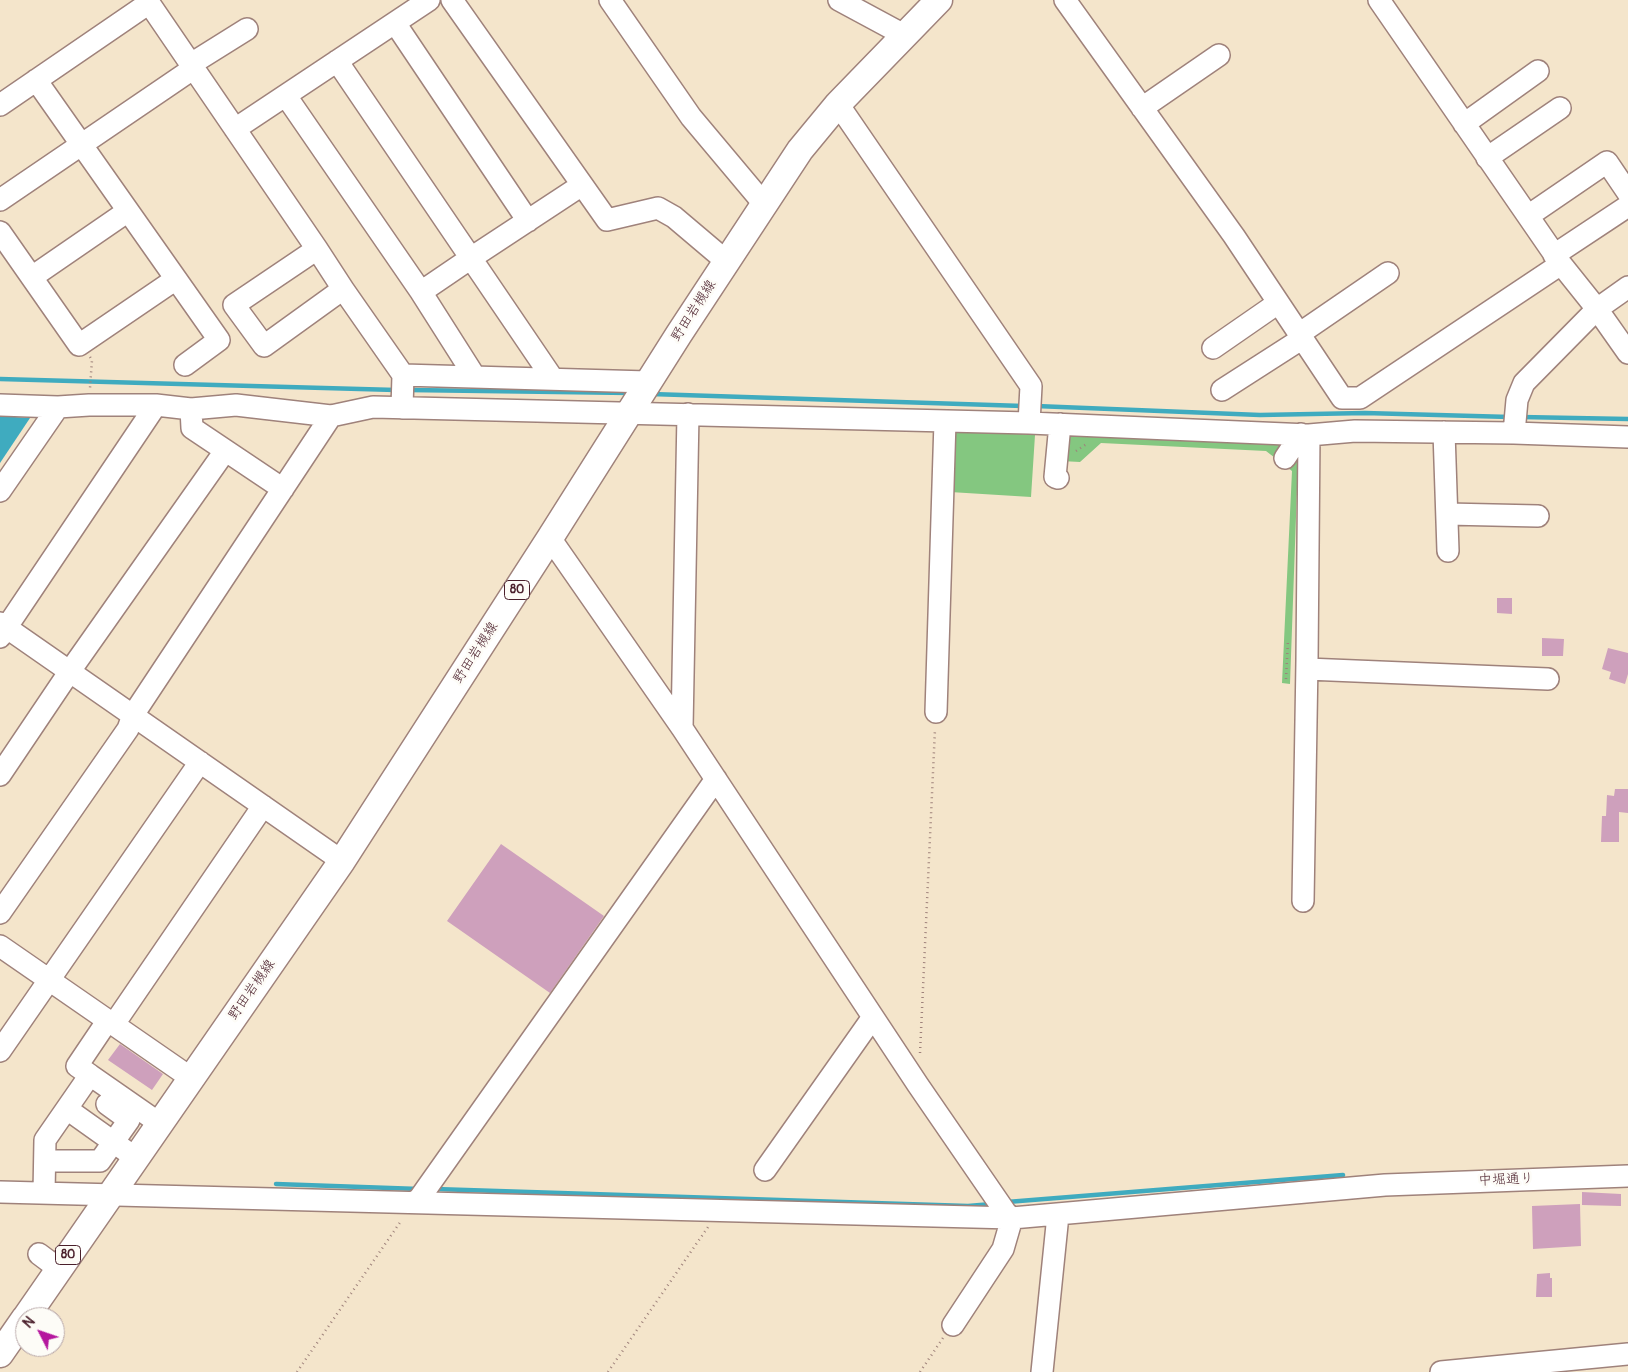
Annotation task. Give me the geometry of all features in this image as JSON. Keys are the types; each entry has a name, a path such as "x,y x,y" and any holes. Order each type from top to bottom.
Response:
{"main road":[{"name":"野田岩槻線","path":"29,1307 49,1261 110,1194 342,861 648,382 800,150 838,104 939,0"}],"street":[{"path":"235,129 429,0"},
{"path":"452,0 607,220 658,208 674,217 726,261"},
{"path":"610,0 690,117 764,204"},
{"path":"839,0 904,35"},
{"path":"1065,0 1234,236 1342,398 1360,398 1558,260 1628,206"},
{"path":"1378,0 1558,260 1628,353"},
{"path":"0,104 148,2 403,375 402,408"},
{"path":"395,23 528,221"},
{"path":"0,200 246,29"},
{"path":"1142,108 1219,55"},
{"path":"337,62 553,379"},
{"path":"1464,124 1538,71"},
{"path":"36,80 219,340 185,365"},
{"path":"286,96 421,292 475,377"},
{"path":"838,104 1031,386 1029,423"},
{"path":"1487,158 1560,108"},
{"path":"1528,216 1607,162 1628,193"},
{"path":"421,292 582,185"},
{"path":"32,277 128,211"},
{"path":"0,232 80,345 176,279"},
{"path":"317,249 234,305 264,346 343,288"},
{"path":"1222,390 1388,273"},
{"path":"1514,433 1517,400 1524,383 1597,310 1628,287"},
{"path":"1213,348 1278,303"},
{"path":"403,375 648,382"},
{"path":"0,405 58,407 156,405 191,409 236,405 331,416 373,407 629,412 945,420 1305,434 1355,431 1628,437"},
{"path":"156,405 2,629 70,671 342,861"},
{"path":"0,491 58,407"},
{"path":"191,409 192,428 283,489"},
{"path":"682,728 688,414"},
{"path":"0,913 128,729 133,715 331,416"},
{"path":"936,712 945,420"},
{"path":"1058,478 1055,477 1060,424"},
{"path":"1444,432 1448,551"},
{"path":"1285,458 1305,434"},
{"path":"1303,900 1307,669 1305,434"},
{"path":"0,775 70,671 225,451"},
{"path":"1447,514 1538,516"},
{"path":"550,538 682,728 918,1085 1004,1209 1003,1249 953,1325"},
{"path":"1307,669 1548,679"},
{"path":"0,1051 200,762"},
{"path":"421,1194 716,779"},
{"path":"45,1161 100,1161 130,1120 86,1081 77,1066 111,1022 264,806"},
{"path":"0,946 191,1078"},
{"path":"764,1170 874,1017"},
{"path":"86,1081 117,1090 159,1123"},
{"path":"32,1198 45,1161 45,1140 86,1081"},
{"path":"67,1109 135,1158"},
{"name":"中堀通り","path":"0,1192 32,1198 110,1194 421,1194 719,1210 1004,1209 1058,1215 1385,1185 1628,1176"},
{"path":"1042,1372 1058,1215"},
{"path":"1441,1372 1628,1354"}],"path":[{"path":"90,392 92,372"},
{"path":"1057,449 1074,452 1088,442"},
{"path":"1286,679 1288,639"},
{"path":"918,1085 936,712"},
{"path":"297,1372 421,1194"},
{"path":"608,1372 719,1210"},
{"path":"920,1372 953,1325"}],"green space":[{"path":"954,429 1035,435 1031,497 950,492"},
{"path":"1063,429 1273,437 1298,461 1290,684 1282,683 1292,471 1266,451 1101,443 1080,462 1061,461"}],"water":[{"path":"0,416 30,418 0,463"}],"building":[{"path":"1497,598 1512,598 1512,614 1497,613"},
{"path":"1542,638 1564,639 1563,656 1542,656"},
{"path":"1608,648 1628,653 1628,674 1625,684 1609,679 1611,672 1602,669"},
{"path":"1615,789 1628,789 1628,813 1619,812 1619,842 1601,842 1602,816 1606,816 1607,795 1614,796"},
{"path":"501,844 604,916 550,993 447,921"},
{"path":"120,1044 163,1074 152,1090 108,1060"},
{"path":"1582,1192 1621,1194 1621,1206 1582,1205"},
{"path":"1580,1204 1581,1246 1533,1249 1532,1206"},
{"path":"1550,1273 1550,1278 1552,1278 1552,1297 1536,1297 1537,1274"}],"waterway":[{"path":"0,379 396,390"},
{"path":"409,390 631,393"},
{"path":"651,394 1023,406"},
{"path":"1036,406 1260,415 1365,413 1510,417"},
{"path":"1521,417 1628,419"},
{"path":"1007,1202 1343,1175"},
{"path":"276,1184 419,1189"},
{"path":"435,1189 968,1206 992,1204"}]}
